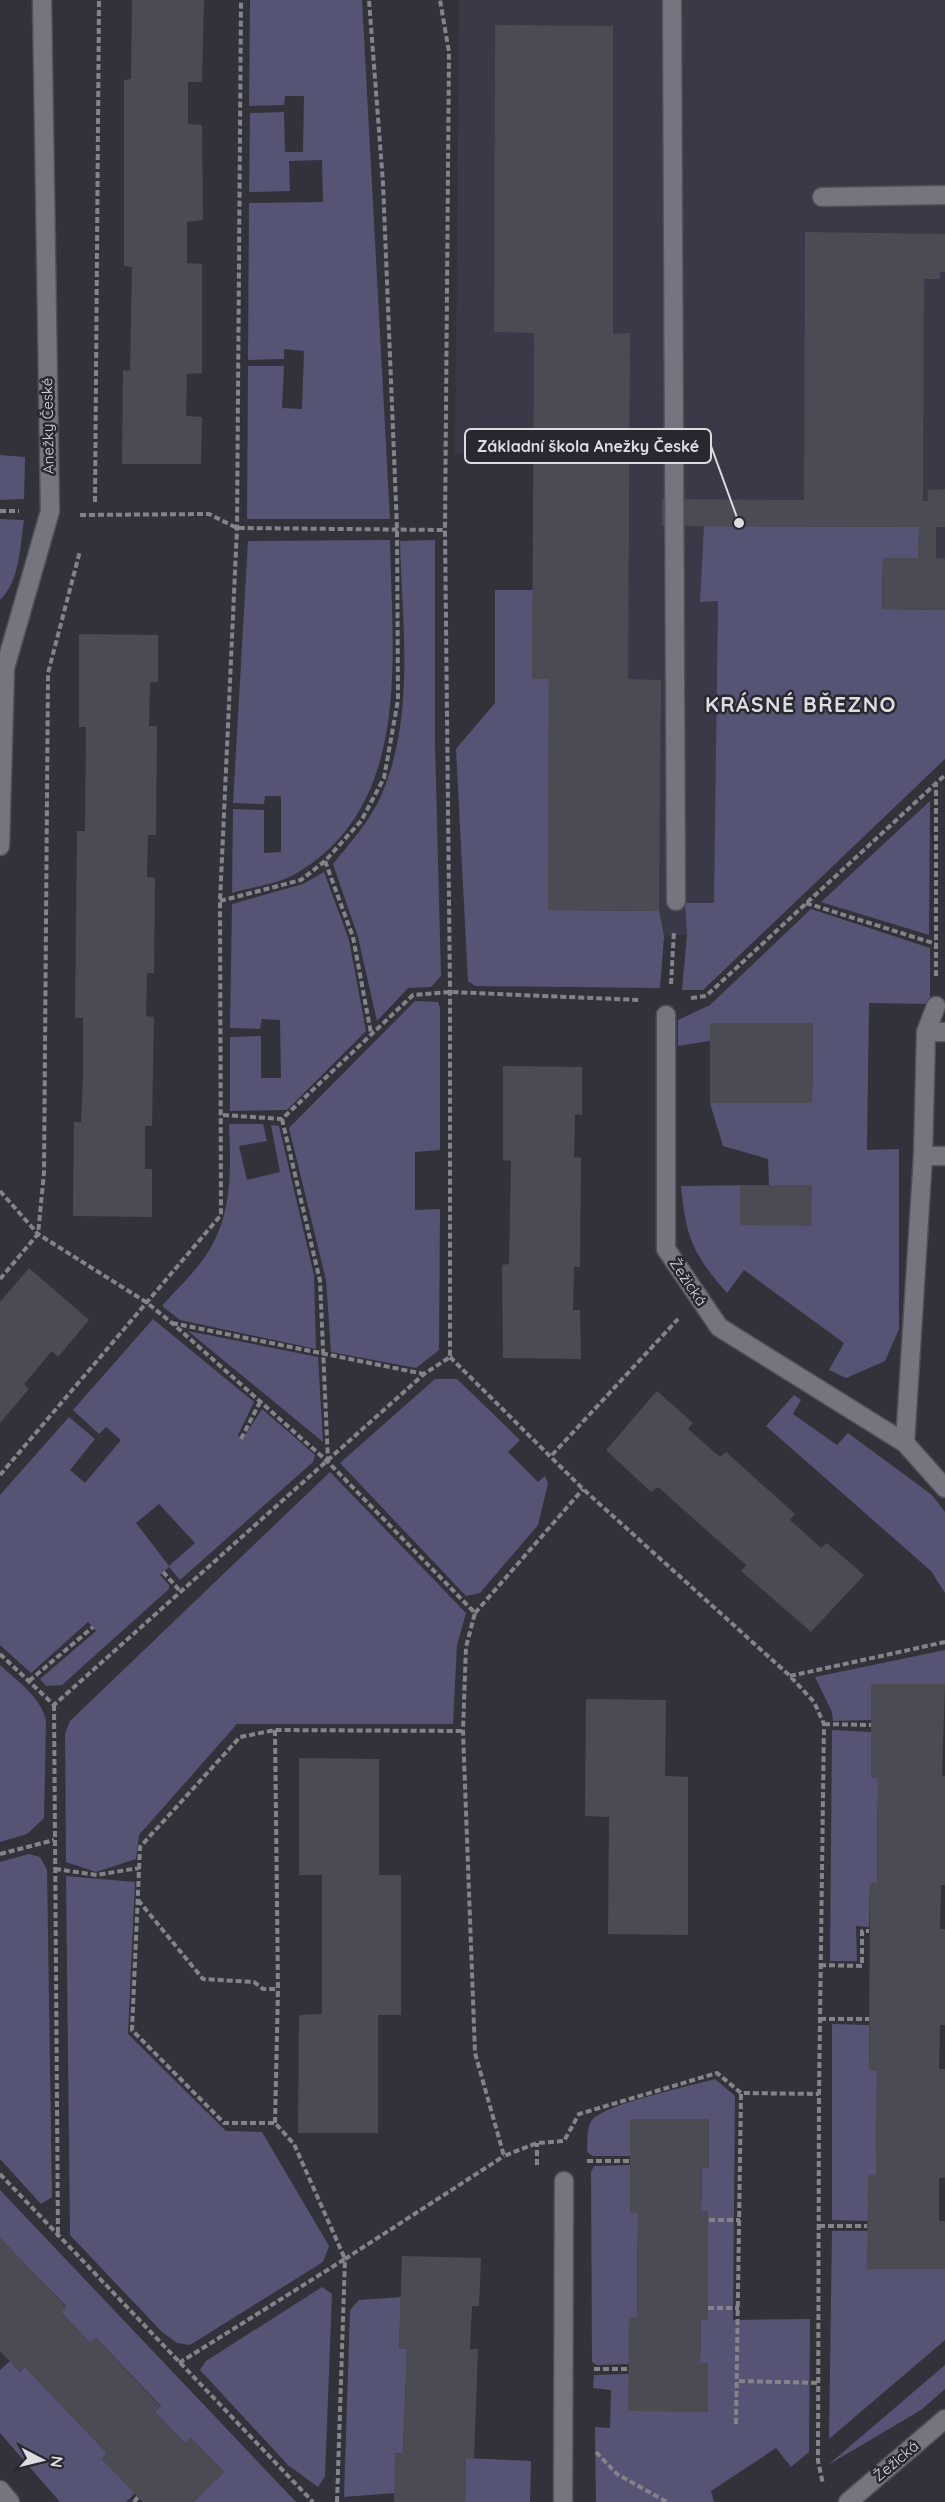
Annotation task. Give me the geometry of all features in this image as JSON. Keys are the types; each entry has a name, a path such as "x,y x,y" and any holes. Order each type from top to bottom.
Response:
{"street":[{"name":"Anežky České","path":"0,846 5,668 50,511 42,0"},
{"path":"672,0 676,901"},
{"path":"822,197 945,195"},
{"path":"905,1443 923,1156 926,1032 936,1006"},
{"name":"Žežická","path":"668,1008 666,1249 719,1327 905,1443 945,1488"},
{"path":"926,1032 945,1032"},
{"path":"923,1156 945,1156"},
{"path":"563,2502 564,2181"},
{"name":"Žežická","path":"848,2502 945,2419"},
{"path":"0,2490 10,2502"}],"path":[{"path":"95,502 99,0"},
{"path":"0,1475 221,1215 223,1115 220,901 237,528 241,0"},
{"path":"220,901 301,880 325,861 361,821 384,778 398,700 397,529 383,183 369,0"},
{"path":"440,0 449,52 445,530 450,992 450,1357 552,1455 583,1489 790,1676 814,1702 824,1724 819,2094 818,2460 820,2471"},
{"path":"0,511 50,511 90,516 209,514 237,528 445,530"},
{"path":"0,1279 38,1234 44,1173 48,673 80,551"},
{"path":"223,1115 282,1119 413,995 450,992 668,1008 706,996 936,785 945,774"},
{"path":"936,785 936,1006"},
{"path":"325,861 353,937 371,1034"},
{"path":"668,1008 676,901"},
{"path":"806,903 936,944"},
{"path":"282,1119 320,1281 328,1462"},
{"path":"0,1191 38,1234 146,1302 172,1323 328,1462 475,1613"},
{"path":"552,1455 659,1337 700,1299"},
{"path":"172,1323 424,1374"},
{"path":"54,1705 424,1374 450,1357"},
{"path":"241,1439 260,1402"},
{"path":"504,2156 475,2053 463,1731 466,1647 475,1613 583,1489"},
{"path":"163,1572 180,1592"},
{"path":"29,1681 93,1628"},
{"path":"790,1676 945,1642"},
{"path":"0,1654 54,1705 58,2237"},
{"path":"824,1724 871,1725"},
{"path":"275,2123 224,2123 132,2031 140,1847 240,1737 275,1730 463,1731"},
{"path":"275,1730 278,1989 275,2123 294,2145 345,2259 337,2502"},
{"path":"0,1854 54,1840"},
{"path":"55,1869 97,1875 140,1868"},
{"path":"138,1899 203,1978 254,1982 264,1989 278,1989"},
{"path":"820,1965 862,1966 862,1931 869,1931"},
{"path":"820,2019 869,2019"},
{"path":"179,2363 504,2156 537,2143 564,2141 579,2114 717,2073 741,2093 819,2094"},
{"path":"736,2424 739,2381 741,2093"},
{"path":"587,2161 630,2161"},
{"path":"0,2174 313,2502"},
{"path":"709,2220 740,2220"},
{"path":"819,2226 867,2226"},
{"path":"708,2308 739,2308"},
{"path":"589,2369 629,2369"},
{"path":"739,2381 820,2383"},
{"path":"589,2445 617,2474 667,2502"},
{"path":"134,2502 138,2498"}],"shaded area":[{"path":"250,0 362,0 390,519 247,519 248,366 284,366 282,408 302,409 304,351 284,349 284,359 248,360 249,203 323,202 322,160 289,161 290,191 249,192 250,113 284,112 285,152 303,152 304,96 285,96 284,105 249,106"},
{"path":"459,0 945,0 945,748 687,935 664,936 660,988 475,986 468,981 456,749 495,703 495,590 533,590 534,456 455,454"},
{"path":"0,455 25,457 24,499 0,500"},
{"path":"0,519 24,520 20,552 12,583 0,600"},
{"path":"704,526 919,527 918,558 883,558 882,609 945,610 945,759 703,990 682,990 687,935 685,903 714,903 718,601 700,602"},
{"path":"390,540 393,631 388,724 378,768 361,808 334,844 297,873 274,883 232,893 233,809 264,810 264,853 281,852 281,796 265,796 264,804 233,803 248,541"},
{"path":"435,540 435,744 441,976 431,987 408,988 377,1021 358,937 333,864 376,807 391,768 399,736 404,671 400,541"},
{"path":"495,590 533,590 532,678 549,679 548,910 659,911 664,936 660,988 475,986 468,981 456,749 495,703"},
{"path":"930,801 929,935 821,902"},
{"path":"324,872 349,940 366,1031 287,1110 230,1111 230,1037 261,1036 261,1078 281,1078 280,1020 262,1019 260,1029 230,1028 232,904 303,884"},
{"path":"811,909 930,948 930,1004 869,1003 867,1150 899,1149 899,1329 885,1361 846,1378 829,1370 844,1343 744,1270 727,1293 706,1267 693,1244 681,1186 769,1185 768,1159 723,1146 710,1103 812,1103 813,1024 678,1046 678,1020 710,1005"},
{"path":"415,1001 438,1002 440,1008 440,1150 415,1152 415,1210 440,1209 439,1350 416,1368 331,1352 326,1280 289,1128"},
{"path":"229,1124 263,1124 267,1141 239,1146 247,1180 280,1172 271,1125 279,1126 314,1275 316,1349 180,1320 162,1306 193,1273 220,1229 230,1178"},
{"path":"153,1319 254,1402 238,1435 242,1440 262,1409 315,1455 313,1462 180,1580 169,1567 160,1575 169,1585 169,1589 62,1685 46,1686 40,1679 96,1631 88,1622 31,1673 0,1645 0,1495 69,1417 95,1439 70,1470 85,1483 121,1440 106,1427 99,1434 73,1410","holes":["159,1504 195,1543 169,1566 136,1523"]},
{"path":"188,1331 318,1357 323,1442"},
{"path":"435,1379 457,1379 520,1440 508,1452 538,1482 545,1476 548,1483 538,1525 480,1593 466,1596 340,1463"},
{"path":"794,1395 801,1400 793,1414 837,1445 848,1433 932,1495 945,1512 945,1593 931,1571 766,1426"},
{"path":"330,1472 466,1613 457,1645 453,1724 237,1724 139,1835 136,1859 96,1872 66,1862 65,1734 70,1721"},
{"path":"945,1650 945,1684 871,1684 871,1720 833,1721 832,1712 815,1677"},
{"path":"0,1665 34,1697 46,1720 44,1818 27,1834 0,1842"},
{"path":"832,1730 871,1732 871,1777 878,1778 877,1883 870,1883 869,1927 856,1926 857,1961 830,1961"},
{"path":"29,1854 40,1857 47,1870 52,2197 41,2204 0,2159 0,1862"},
{"path":"66,1876 135,1882 128,2034 226,2131 262,2132 329,2246 323,2262 190,2345 177,2343 162,2332 70,2235"},
{"path":"832,2024 869,2025 869,2070 877,2071 876,2175 868,2175 868,2221 832,2220"},
{"path":"715,2079 735,2096 733,2320 810,2319 809,2452 791,2467 776,2448 711,2491 714,2502 596,2502 595,2427 610,2428 611,2390 593,2388 594,2375 629,2374 629,2411 708,2411 708,2364 700,2363 701,2320 708,2320 708,2211 701,2211 702,2168 708,2119 630,2119 630,2156 593,2156 587,2152 589,2127 592,2120 613,2108"},
{"path":"630,2165 630,2213 638,2213 637,2317 629,2317 629,2364 597,2365 592,2362 591,2172 594,2166"},
{"path":"0,2190 296,2502 193,2502 224,2472 191,2438 185,2443 155,2412 161,2406 96,2338 90,2343 61,2312 66,2306 0,2239"},
{"path":"832,2231 868,2231 945,2269 945,2340 829,2439"},
{"path":"322,2287 332,2294 325,2476 318,2487 288,2465 200,2370 206,2361"},
{"path":"401,2297 399,2349 407,2349 403,2454 396,2453 395,2493 344,2497 350,2310 359,2300"},
{"path":"10,2361 20,2372 25,2367 107,2453 102,2459 135,2493 126,2502 60,2502 0,2433 0,2370"},
{"path":"945,2365 945,2389 921,2410 828,2465"},
{"path":"466,2458 531,2461 530,2502 465,2502"}],"building":[{"path":"132,0 204,0 202,82 188,82 188,124 202,125 203,220 187,222 187,263 202,264 202,373 187,374 186,416 202,417 201,464 122,464 123,370 130,371 132,267 124,266 124,80 131,79"},
{"path":"495,25 613,26 613,334 630,333 628,679 661,680 659,911 548,910 549,679 532,679 534,333 494,332"},
{"path":"805,232 945,234 945,272 940,272 940,279 924,279 923,501 928,501 928,490 945,489 945,527 936,527 936,558 945,559 945,610 882,609 883,558 918,558 919,527 662,526 662,499 804,500"},
{"path":"79,634 158,635 158,682 150,682 149,726 157,726 156,835 148,835 147,877 155,878 154,973 147,973 146,1016 154,1017 152,1126 145,1126 145,1169 152,1169 152,1217 73,1216 74,1122 81,1122 83,1079 83,1018 75,1018 77,831 85,831 86,727 79,727"},
{"path":"710,1023 813,1023 812,1103 710,1103"},
{"path":"503,1066 582,1067 582,1115 575,1114 574,1157 581,1158 580,1267 574,1267 573,1310 580,1310 581,1359 503,1358 502,1265 509,1264 511,1161 503,1160"},
{"path":"740,1185 812,1185 811,1226 740,1225"},
{"path":"29,1268 89,1320 58,1357 52,1351 24,1384 29,1389 0,1423 0,1302"},
{"path":"657,1391 693,1423 688,1429 720,1457 726,1452 795,1514 790,1520 821,1548 827,1543 864,1575 811,1632 741,1571 746,1565 658,1487 651,1492 606,1450"},
{"path":"871,1684 945,1684 942,1776 945,1776 945,1885 941,1885 940,1929 945,1929 945,2025 940,2025 939,2069 945,2069 945,2178 939,2178 939,2221 945,2221 945,2269 867,2269 868,2175 876,2175 877,2071 869,2071 870,1883 877,1883 878,1778 871,1778"},
{"path":"586,1699 666,1700 665,1776 688,1777 688,1935 608,1934 609,1817 585,1816"},
{"path":"299,1758 379,1759 379,1875 401,1875 401,2015 378,2015 378,2133 298,2133 299,2015 322,2014 322,1875 299,1875"},
{"path":"630,2119 709,2119 709,2168 702,2168 701,2211 708,2211 708,2320 701,2320 700,2363 708,2363 708,2412 628,2411 629,2317 637,2317 638,2213 630,2213"},
{"path":"0,2237 66,2307 61,2312 90,2343 96,2338 161,2407 155,2412 185,2443 191,2438 224,2472 193,2502 143,2502 102,2459 107,2453 25,2367 20,2372 0,2351"},
{"path":"402,2256 481,2258 479,2306 472,2306 470,2349 478,2349 474,2459 466,2458 465,2502 394,2502 395,2453 403,2454 407,2349 399,2349"}],"place":[{"name":"Základní škola Anežky České","path":"739,523"}],"district":[{"name":"KRÁSNÉ BŘEZNO","path":"801,705"}]}
